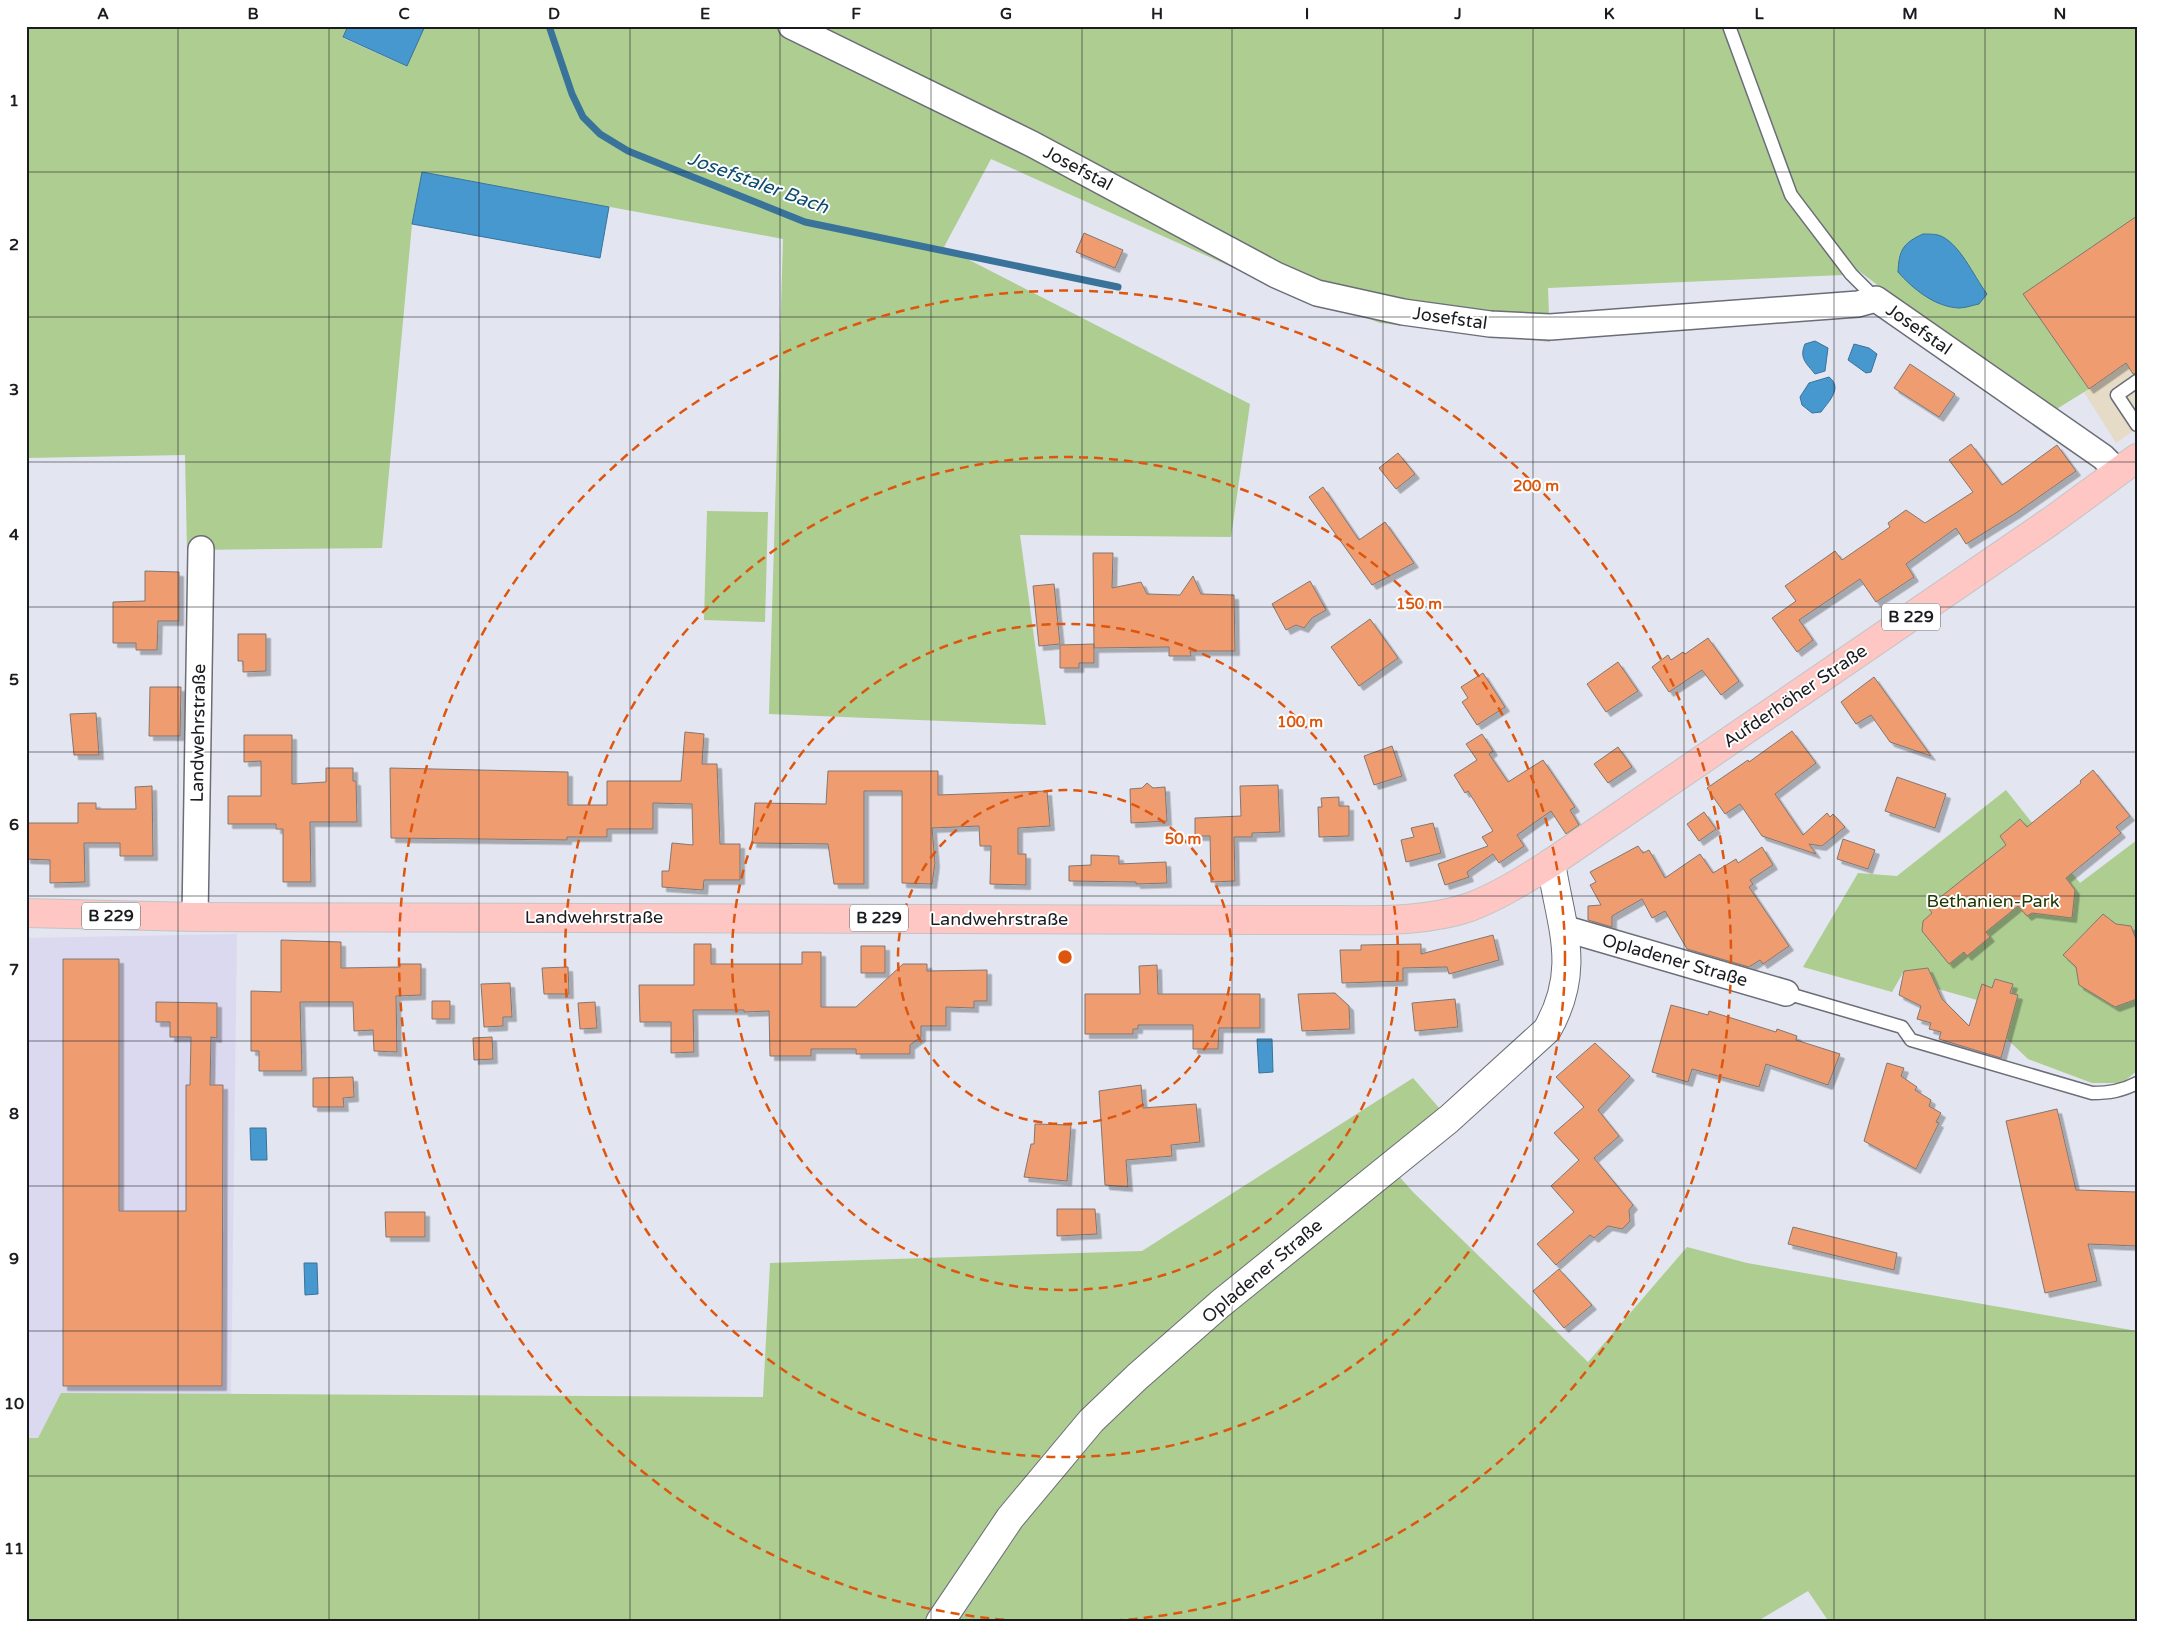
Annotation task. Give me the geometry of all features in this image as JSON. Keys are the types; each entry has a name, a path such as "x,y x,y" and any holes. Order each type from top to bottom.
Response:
{"main road":[{"name":"Aufderhöher Straße","path":"1551,863 2052,522 2127,465"},
{"name":"Landwehrstraße","path":"26,913 195,917 1303,920 1422,918 1468,907 1501,894 1551,863"},
{"name":"Opladener Straße","path":"940,1622 1010,1518 1091,1421 1137,1377 1220,1304 1449,1119 1546,1030 1557,1012 1566,982 1567,958 1551,863"}],"street":[{"name":"Josefstal","path":"791,26 1032,144 1276,275 1318,293 1403,312 1490,324 1550,327 1858,304 1876,299 2103,457 2127,465"},
{"name":"Landwehrstraße","path":"195,917 201,549"},
{"name":"Opladener Straße","path":"1563,928 1786,993"}],"lane":[{"path":"1728,26 1791,195 1851,274 1876,299"},
{"path":"2137,382 2117,394 2137,425"},
{"path":"1786,993 1902,1027 1911,1040 2092,1093 2110,1093 2126,1089 2137,1082"}],"shaded area":[{"path":"2137,292 2137,428 2116,443 2084,392 2089,389 2060,348"},
{"path":"237,934 231,1395 61,1393 38,1438 26,1438 26,938"}],"green space":[{"path":"26,26 348,26 343,38 406,66 425,26 2137,26 2137,292 2060,347 2089,389 2055,410 1920,317 1855,268 1843,275 1548,288 1550,342 1380,323 1234,268 991,159 944,247 1250,404 1231,537 1020,535 1046,725 769,714 783,239 422,172 412,224 382,548 187,550 185,455 26,458"},
{"path":"707,511 768,512 765,622 704,620"},
{"name":"Bethanien-Park","path":"2006,790 2080,883 2137,840 2137,1071 2122,1083 2092,1083 2028,1059 2005,1037 2013,984 1995,979 1992,988 1982,984 1977,1000 1938,989 1928,968 1904,971 1892,992 1803,967 1858,873 1897,876"},
{"path":"1413,1078 1440,1109 1381,1156 1413,1192 1588,1362 1687,1247 1747,1263 2137,1331 2137,1622 1829,1622 1808,1591 1756,1622 26,1622 26,1438 38,1438 61,1393 763,1397 770,1263 1142,1251"}],"water":[{"path":"348,26 425,26 407,66 343,37"},
{"path":"422,172 609,207 600,258 412,224"},
{"path":"1923,234 1936,235 1946,239 1953,244 1966,260 1987,294 1979,304 1959,308 1933,301 1910,285 1898,272 1903,248"},
{"path":"1815,341 1828,348 1825,371 1815,374 1804,360 1803,349 1805,344"},
{"path":"1854,344 1869,348 1877,354 1871,372 1866,373 1848,360"},
{"path":"1829,377 1835,386 1831,399 1821,412 1812,413 1802,405 1800,397 1809,383"},
{"path":"1257,1039 1272,1039 1273,1072 1259,1073"},
{"path":"250,1128 266,1128 267,1160 251,1160"},
{"path":"304,1263 317,1263 318,1294 305,1295"}],"building":[{"path":"2137,216 2137,373 2133,374 2126,363 2089,389 2023,294"},
{"path":"1084,233 1123,250 1115,268 1076,252"},
{"path":"1910,364 1955,394 1939,417 1894,388"},
{"path":"1971,444 2002,485 2057,445 2076,471 2016,513 1966,544 1956,528 1906,564 1914,577 1876,602 1860,579 1799,620 1813,640 1797,652 1772,618 1796,601 1785,586 1835,551 1842,560 1890,527 1888,523 1906,510 1925,523 1973,492 1949,460"},
{"path":"1398,453 1415,474 1396,489 1379,468"},
{"path":"1323,487 1359,540 1385,522 1414,563 1372,585 1309,497"},
{"path":"1093,553 1113,553 1112,588 1141,582 1147,594 1180,595 1193,576 1201,594 1234,595 1235,651 1190,651 1191,656 1169,656 1169,647 1094,648"},
{"path":"145,571 179,572 179,621 158,621 157,650 136,650 136,643 113,643 113,602 145,601"},
{"path":"1310,581 1326,610 1312,618 1304,628 1296,625 1286,630 1272,604"},
{"path":"1054,584 1060,644 1039,646 1033,586"},
{"path":"1370,619 1398,658 1359,686 1331,647"},
{"path":"238,634 266,634 266,671 243,672 243,661 238,661"},
{"path":"1708,638 1739,681 1721,695 1702,670 1669,692 1652,667 1668,655 1671,660 1683,652 1685,654"},
{"path":"1094,644 1094,663 1079,663 1079,668 1060,668 1060,645"},
{"path":"1618,662 1638,691 1606,712 1587,684"},
{"path":"1483,673 1505,707 1477,725 1462,702 1468,698 1461,687"},
{"path":"1874,677 1931,756 1890,742 1871,715 1856,724 1841,702"},
{"path":"150,687 181,687 180,736 149,736"},
{"path":"96,713 99,755 74,755 70,714"},
{"path":"1792,731 1816,763 1775,794 1803,835 1827,813 1830,817 1833,814 1845,827 1822,846 1809,844 1816,854 1762,836 1740,804 1725,814 1707,788 1748,760 1749,762"},
{"path":"685,732 704,734 702,764 717,764 720,844 740,844 740,880 704,880 703,890 662,887 662,871 669,871 672,843 693,845 692,804 653,803 653,829 607,829 607,837 567,837 567,840 391,838 390,768 568,772 568,805 607,805 607,781 681,781"},
{"path":"1482,734 1493,751 1489,754 1508,782 1543,760 1575,807 1570,810 1579,825 1566,834 1551,811 1517,835 1524,846 1499,863 1493,854 1467,872 1469,877 1445,885 1438,864 1488,846 1482,837 1493,831 1468,791 1465,793 1454,775 1477,760 1466,744"},
{"path":"244,735 292,735 292,784 326,782 326,768 353,768 353,781 356,781 357,822 310,822 311,882 283,882 283,829 276,829 276,824 228,824 228,796 261,796 261,761 244,762"},
{"path":"1392,746 1402,776 1374,785 1364,756"},
{"path":"1618,747 1632,767 1608,783 1594,764"},
{"path":"2093,770 2130,816 2116,827 2121,833 2066,878 2075,890 2072,918 2032,913 2027,916 2018,906 1986,932 1990,937 1967,956 1964,952 1949,964 1922,931 1923,921 1932,913 1928,907 2006,845 2000,836 2020,819 2027,827 2081,783 2080,781"},
{"path":"828,771 938,771 938,795 1047,791 1050,826 1018,828 1018,854 1026,854 1026,885 990,884 991,846 980,846 979,826 932,828 935,863 932,884 902,883 902,791 864,791 864,884 834,884 828,844 752,843 755,803 826,804"},
{"path":"1897,777 1946,794 1935,828 1885,811"},
{"path":"1147,783 1153,788 1165,787 1167,821 1131,823 1130,789 1142,788"},
{"path":"1278,785 1280,832 1252,833 1252,837 1234,837 1235,881 1211,882 1210,836 1195,836 1195,818 1241,816 1240,786"},
{"path":"152,786 153,856 120,856 120,843 84,843 85,882 50,883 50,860 26,859 26,823 78,823 78,803 96,803 96,809 136,809 135,787"},
{"path":"1339,797 1339,806 1349,806 1349,836 1319,837 1318,807 1322,807 1321,798"},
{"path":"1704,812 1716,829 1699,841 1687,824"},
{"path":"1433,823 1441,853 1406,862 1401,840 1414,837 1411,828"},
{"path":"1843,839 1875,850 1868,869 1837,859"},
{"path":"1638,846 1643,853 1649,850 1665,878 1700,854 1713,873 1736,859 1738,863 1762,847 1773,865 1750,880 1753,884 1749,887 1789,946 1763,964 1760,960 1749,967 1687,949 1665,911 1652,918 1642,899 1612,916 1612,927 1588,920 1588,906 1601,905 1590,885 1596,882 1590,872"},
{"path":"1091,855 1119,856 1119,864 1166,862 1167,883 1136,884 1136,882 1069,881 1069,866 1091,865"},
{"path":"2103,914 2116,924 2131,926 2137,942 2137,999 2115,1007 2079,985 2076,967 2063,955"},
{"path":"1493,935 1499,960 1449,974 1447,967 1403,968 1403,981 1342,983 1340,950 1361,950 1361,945 1421,944 1421,954"},
{"path":"281,940 341,942 341,968 400,967 400,964 421,964 421,995 396,996 397,1052 374,1051 373,1030 354,1031 353,1002 300,1002 302,1071 259,1071 259,1051 251,1051 251,991 281,992"},
{"path":"694,944 711,944 711,964 802,964 802,952 821,952 821,1007 856,1007 903,964 927,964 927,971 987,970 987,1001 974,1001 974,1008 946,1007 946,1026 921,1026 921,1037 910,1045 910,1054 856,1054 856,1049 811,1049 811,1056 770,1056 769,1011 744,1012 744,1010 693,1010 694,1052 671,1053 671,1022 640,1022 639,985 694,985"},
{"path":"861,946 885,946 885,973 861,973"},
{"path":"63,959 119,959 119,1211 186,1211 186,1085 190,1085 191,1037 170,1037 170,1022 156,1022 156,1002 217,1003 217,1038 211,1037 210,1085 223,1085 222,1386 63,1386"},
{"path":"1157,965 1158,994 1260,994 1260,1028 1219,1028 1218,1049 1193,1049 1193,1025 1138,1025 1138,1029 1133,1029 1133,1034 1085,1034 1085,994 1140,994 1139,966"},
{"path":"568,967 569,994 544,994 542,968"},
{"path":"1928,968 1942,999 1969,1026 1982,984 1992,988 1995,979 2013,984 2010,993 2018,995 2001,1058 1939,1039 1941,1032 1929,1029 1931,1023 1917,1019 1921,1006 1899,995 1904,971"},
{"path":"510,983 512,1017 503,1017 503,1026 484,1027 481,984"},
{"path":"1335,993 1349,1006 1350,1029 1302,1031 1298,994"},
{"path":"1455,999 1458,1027 1415,1031 1412,1003"},
{"path":"432,1001 450,1001 450,1019 432,1019"},
{"path":"595,1002 597,1028 580,1029 578,1003"},
{"path":"1671,1005 1708,1015 1709,1011 1776,1032 1777,1029 1797,1036 1796,1040 1840,1054 1828,1085 1766,1064 1759,1087 1692,1069 1688,1082 1652,1072"},
{"path":"492,1037 493,1059 474,1060 473,1038"},
{"path":"1595,1043 1630,1076 1598,1110 1619,1136 1594,1158 1633,1205 1629,1210 1630,1221 1622,1229 1608,1226 1594,1238 1590,1235 1556,1265 1537,1244 1574,1212 1551,1186 1579,1160 1554,1133 1584,1107 1556,1077"},
{"path":"1887,1063 1904,1068 1901,1076 1917,1087 1915,1090 1931,1100 1929,1106 1941,1113 1936,1122 1939,1123 1916,1169 1864,1141"},
{"path":"353,1077 354,1097 343,1098 344,1107 313,1107 313,1078"},
{"path":"1141,1085 1143,1108 1196,1104 1200,1142 1171,1145 1172,1156 1126,1160 1128,1187 1105,1185 1099,1091"},
{"path":"2057,1109 2076,1190 2137,1192 2137,1246 2088,1244 2097,1281 2045,1293 2006,1121"},
{"path":"1035,1124 1071,1125 1067,1181 1024,1177 1031,1144 1034,1144"},
{"path":"1057,1209 1095,1209 1097,1234 1057,1236"},
{"path":"385,1212 425,1212 425,1237 386,1237"},
{"path":"1793,1227 1897,1253 1894,1270 1788,1244"},
{"path":"1559,1269 1592,1305 1564,1328 1533,1291"}],"waterway":[{"name":"Josefstaler Bach","path":"549,26 572,94 583,117 600,134 628,151 805,222 1118,287"}]}
